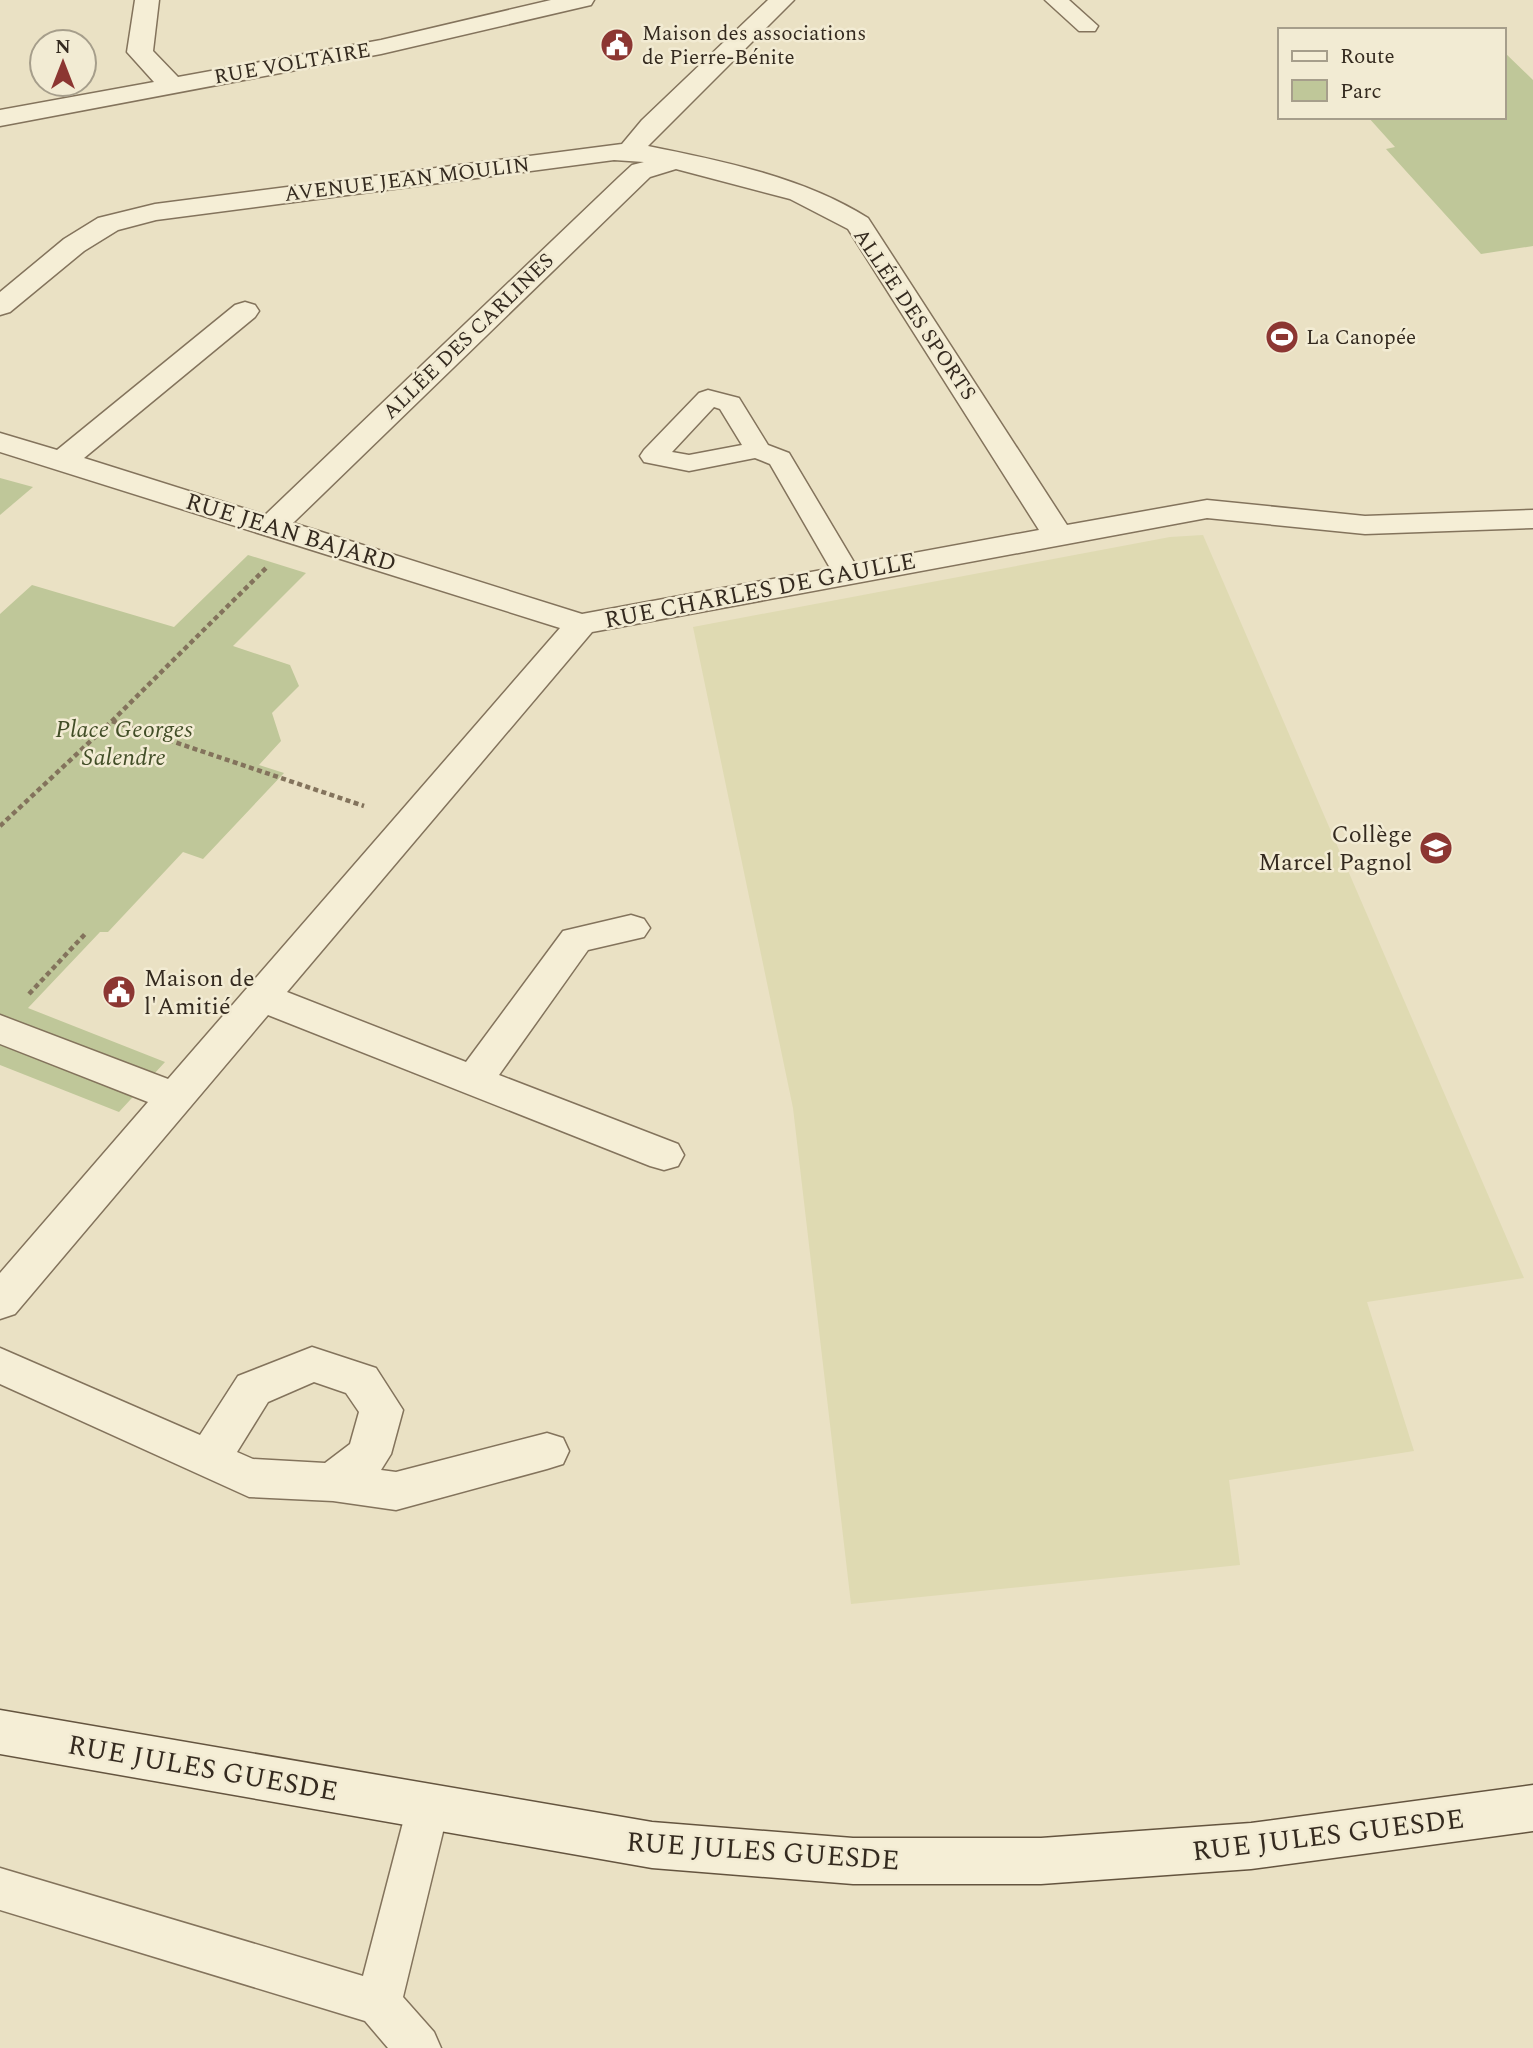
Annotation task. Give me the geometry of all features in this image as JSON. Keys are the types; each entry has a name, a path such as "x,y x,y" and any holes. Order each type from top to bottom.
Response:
{"street":[{"path":"147,0 140,52 171,85"},
{"name":"RUE VOLTAIRE","path":"0,118 381,47 582,0"},
{"path":"630,151 652,126 782,0"},
{"name":"ALLÉE DES SPORTS","path":"630,151 792,189 827,204 858,224 1058,535"},
{"name":"AVENUE JEAN MOULIN","path":"0,306 85,238 108,224 155,212 630,151"},
{"name":"ALLÉE DES CARLINES","path":"286,531 628,183 641,171 673,161"},
{"path":"62,461 245,311"},
{"name":"RUE JEAN BAJARD","path":"0,442 581,624"},
{"name":"RUE CHARLES DE GAULLE","path":"0,1302 581,624 1207,509 1365,525 1533,519"},
{"path":"474,1080 576,940 631,928"},
{"path":"261,998 664,1155"},
{"path":"0,1029 175,1097"},
{"path":"208,1460 253,1389 312,1364 361,1380 381,1410 369,1454 333,1482"},
{"path":"0,1365 249,1478 333,1482 396,1491 547,1451"},
{"name":"RUE JULES GUESDE","path":"0,1732 652,1845 853,1861 1041,1861 1238,1847 1533,1808"}],"lane":[{"path":"1056,0 1087,26"},
{"path":"758,450 780,459 847,574"},
{"path":"379,2003 428,1807"},
{"path":"0,1889 379,2003 418,2048"}],"path":[{"path":"0,826 112,721 286,531"},
{"path":"112,721 412,822"},
{"path":"26,998 86,933"}],"shaded area":[{"path":"1203,535 1524,1278 1367,1302 1414,1451 1229,1480 1240,1565 851,1604 793,1108 693,627 1170,537"}],"green space":[{"path":"1505,53 1533,80 1533,246 1481,254 1386,149 1395,147 1370,119 1505,119"},
{"path":"0,478 33,487 0,515"},
{"name":"Place Georges Salendre","path":"248,555 306,573 233,646 290,665 299,686 272,713 281,741 259,765 284,773 203,859 183,852 108,932 100,932 28,1008 165,1062 119,1112 0,1065 0,614 32,585 174,627"}],"place":[{"name":"Maison des associations de Pierre-Bénite","path":"617,45"},
{"name":"La Canopée","path":"1282,337"},
{"name":"Collège Marcel Pagnol","path":"1436,848"},
{"name":"Maison de l'Amitié","path":"119,992"}]}
